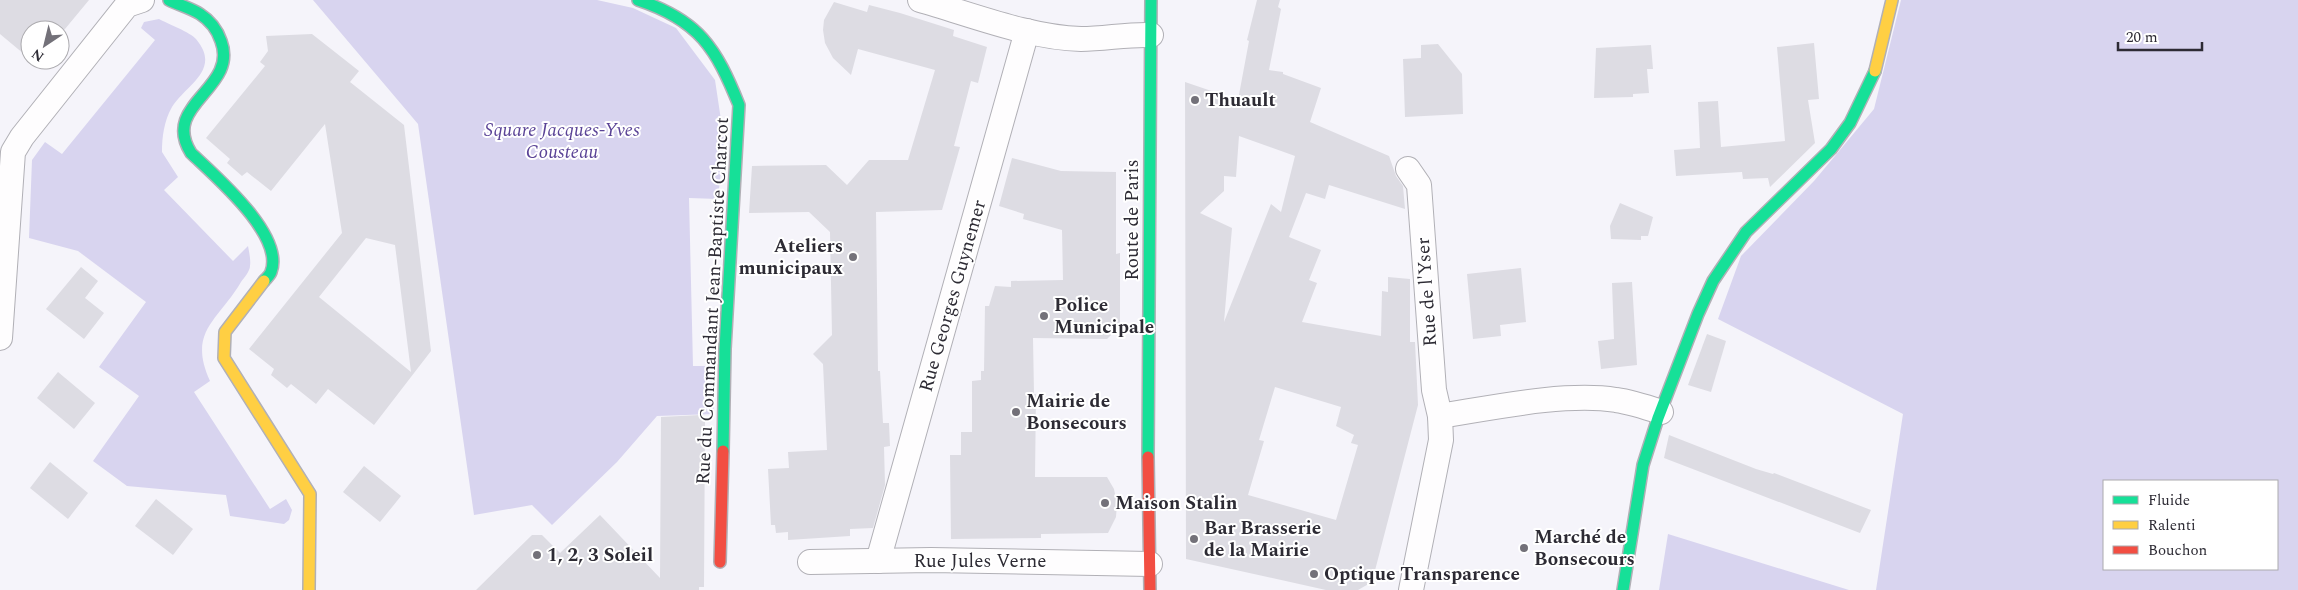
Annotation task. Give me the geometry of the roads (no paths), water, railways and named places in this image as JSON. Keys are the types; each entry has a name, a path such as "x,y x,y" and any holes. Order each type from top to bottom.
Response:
{"street":[{"path":"0,338 13,152 22,137 127,5 142,0"},
{"path":"169,0 200,14 217,29 225,52 223,69 188,113 184,130 186,145 191,153 256,220 268,239 272,260 271,272 225,332 224,358 310,494 309,590"},
{"name":"Rue du Commandant Jean-Baptiste Charcot","path":"638,0 659,7 695,29 710,45 725,70 739,106 725,349 720,562"},
{"path":"920,0 1027,31 1081,39 1151,35"},
{"name":"Route de Paris","path":"1150,590 1148,452 1151,0"},
{"path":"1623,590 1643,466 1698,314 1725,262 1746,232 1831,149 1850,124 1875,72 1892,0"},
{"name":"Rue Georges Guynemer","path":"878,561 1027,31"},
{"name":"Rue de l'Yser","path":"1408,169 1419,185 1434,390 1440,416 1441,440 1411,590"},
{"path":"1440,416 1506,406 1584,399 1614,399 1661,412"},
{"name":"Rue Jules Verne","path":"810,562 960,560 1150,564"}],"place":[{"name":"Thuault","path":"1195,100"},
{"name":"Ateliers municipaux","path":"853,257"},
{"name":"Police Municipale","path":"1044,316"},
{"name":"Mairie de Bonsecours","path":"1016,412"},
{"name":"Maison Stalin","path":"1105,503"},
{"name":"Bar Brasserie de la Mairie","path":"1194,539"},
{"name":"Marché de Bonsecours","path":"1524,548"},
{"name":"1, 2, 3 Soleil","path":"537,555"},
{"name":"Optique Transparence","path":"1314,574"}],"park label":[{"name":"Square Jacques-Yves Cousteau","path":"562,141"}]}
